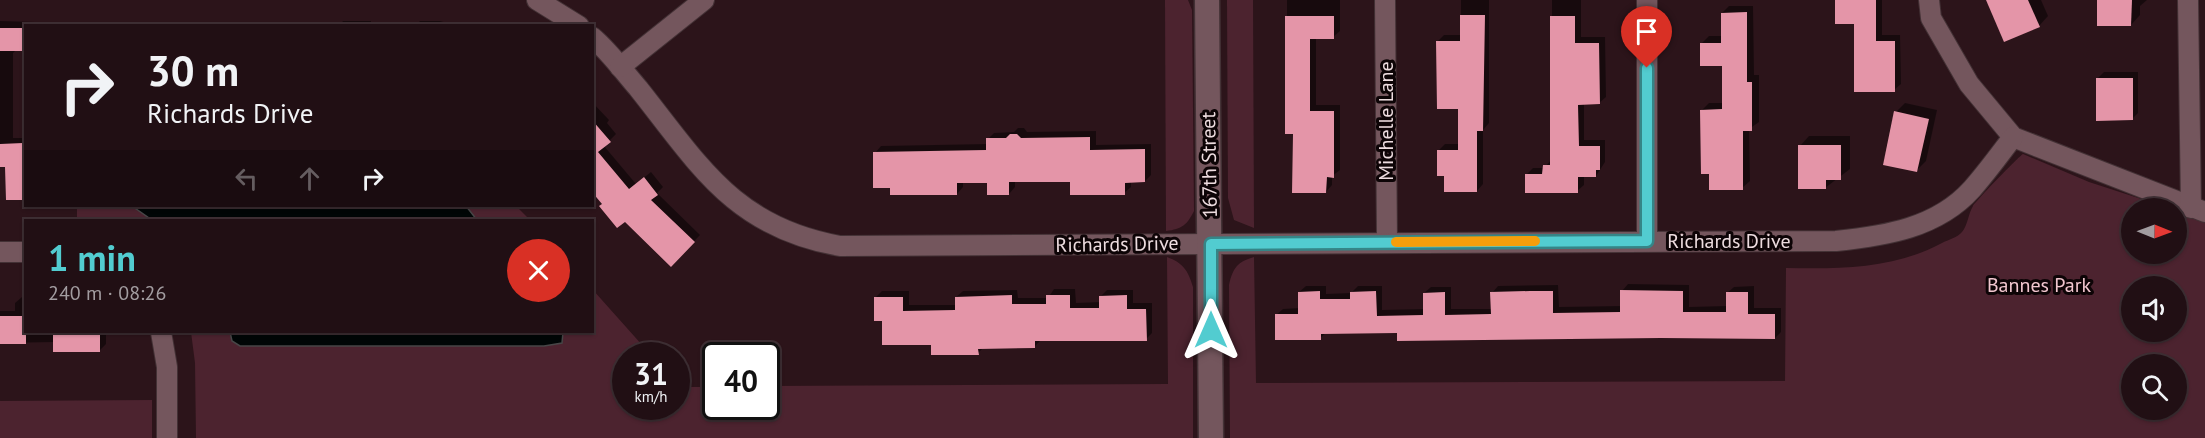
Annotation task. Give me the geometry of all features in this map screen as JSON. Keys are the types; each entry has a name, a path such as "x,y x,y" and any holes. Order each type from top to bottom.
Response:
{"street":[{"path":"537,0 576,24"},
{"path":"620,67 704,0"},
{"name":"167th Street","path":"1207,0 1211,438"},
{"name":"Michelle Lane","path":"1385,0 1387,242"},
{"path":"1647,0 1647,241"},
{"path":"1929,0 1931,18 1969,84 2013,137 2198,210 2188,0"},
{"name":"Richards Drive","path":"594,39 620,67 705,172 727,195 771,226 794,236 840,246 1387,242 1836,242 1908,230 1936,216 1971,191 2013,137"},
{"path":"0,252 24,252"},
{"path":"161,333 167,368 167,438"}],"green space":[{"path":"1165,0 1188,0 1192,10 1194,211 1183,225 1166,231"},
{"path":"1227,0 1253,0 1254,228 1234,220 1228,198"},
{"name":"Bannes Park","path":"2023,154 2089,182 2138,198 2121,198 2121,264 2187,264 2187,214 2205,220 2205,438 1230,438 1229,285 1237,266 1248,259 1254,257 1256,383 1785,381 1786,268 1866,266 1924,252 1960,234 1971,209"},
{"path":"77,207 517,207 529,219 77,219"},
{"path":"1167,257 1184,268 1193,287 1193,438 196,438 195,363 191,333 594,333 594,291 639,342 612,342 612,420 690,420 690,387 702,387 702,420 780,420 780,386 1168,384"},
{"path":"152,400 152,438 0,438 0,401"}],"shaded area":[{"path":"133,207 467,207 476,219 151,219"},
{"path":"230,333 563,333 562,343 544,346 240,346 232,341"}],"building":[{"path":"1835,0 1876,0 1876,41 1895,41 1895,92 1854,92 1854,24 1835,24"},
{"path":"1986,0 2028,0 2040,27 2004,42"},
{"path":"2097,0 2132,0 2131,26 2097,26"},
{"path":"1747,12 1747,82 1752,82 1752,131 1743,131 1743,190 1709,190 1709,174 1701,174 1700,110 1722,109 1722,66 1700,66 1700,43 1721,43 1721,13"},
{"path":"1460,15 1485,15 1483,131 1477,131 1477,192 1444,192 1444,176 1437,176 1437,150 1458,150 1458,109 1437,109 1436,41 1460,41"},
{"path":"1285,16 1334,16 1334,39 1310,39 1310,111 1334,111 1334,178 1327,177 1326,193 1292,193 1293,134 1285,134"},
{"path":"1550,16 1575,16 1575,43 1599,43 1600,104 1578,105 1579,146 1600,146 1600,170 1596,170 1596,177 1578,177 1578,193 1525,193 1525,174 1542,174 1543,165 1550,165"},
{"path":"0,28 24,28 24,51 0,51"},
{"path":"2096,78 2133,78 2133,120 2096,121"},
{"path":"1894,111 1929,119 1917,172 1883,165"},
{"path":"594,122 611,142 598,152 629,189 644,177 658,195 651,200 695,242 671,267 625,222 617,228 599,206 602,204 594,194"},
{"path":"1010,134 1017,134 1021,138 1090,137 1090,150 1145,149 1145,182 1125,183 1125,195 1070,195 1070,182 1009,182 1009,195 987,195 987,183 957,183 957,195 890,195 890,188 873,188 873,152 986,150 986,138 1006,138"},
{"path":"23,143 24,200 6,200 5,167 0,167 0,144"},
{"path":"1798,145 1841,145 1841,180 1826,180 1826,189 1798,189"},
{"path":"1620,290 1683,291 1683,312 1726,312 1726,292 1748,292 1748,314 1775,314 1775,339 1397,341 1397,333 1321,334 1321,340 1275,340 1275,314 1298,314 1298,292 1320,291 1320,299 1350,299 1350,292 1376,291 1377,316 1423,315 1423,293 1445,292 1445,315 1491,314 1490,292 1530,291 1553,291 1553,313 1620,312"},
{"path":"1012,295 1012,304 1046,304 1046,295 1070,295 1070,308 1099,308 1099,296 1127,295 1127,309 1146,309 1147,341 1035,341 1035,348 978,349 979,355 931,355 931,345 882,345 882,321 874,321 874,297 903,297 903,311 955,310 955,297"},
{"path":"0,316 24,316 26,344 0,344"},
{"path":"53,333 100,333 100,352 53,352"}],"slow traffic":[{"path":"1396,242 1535,241"}],"route":[{"path":"1211,330 1211,244 1647,241 1647,68"}]}
